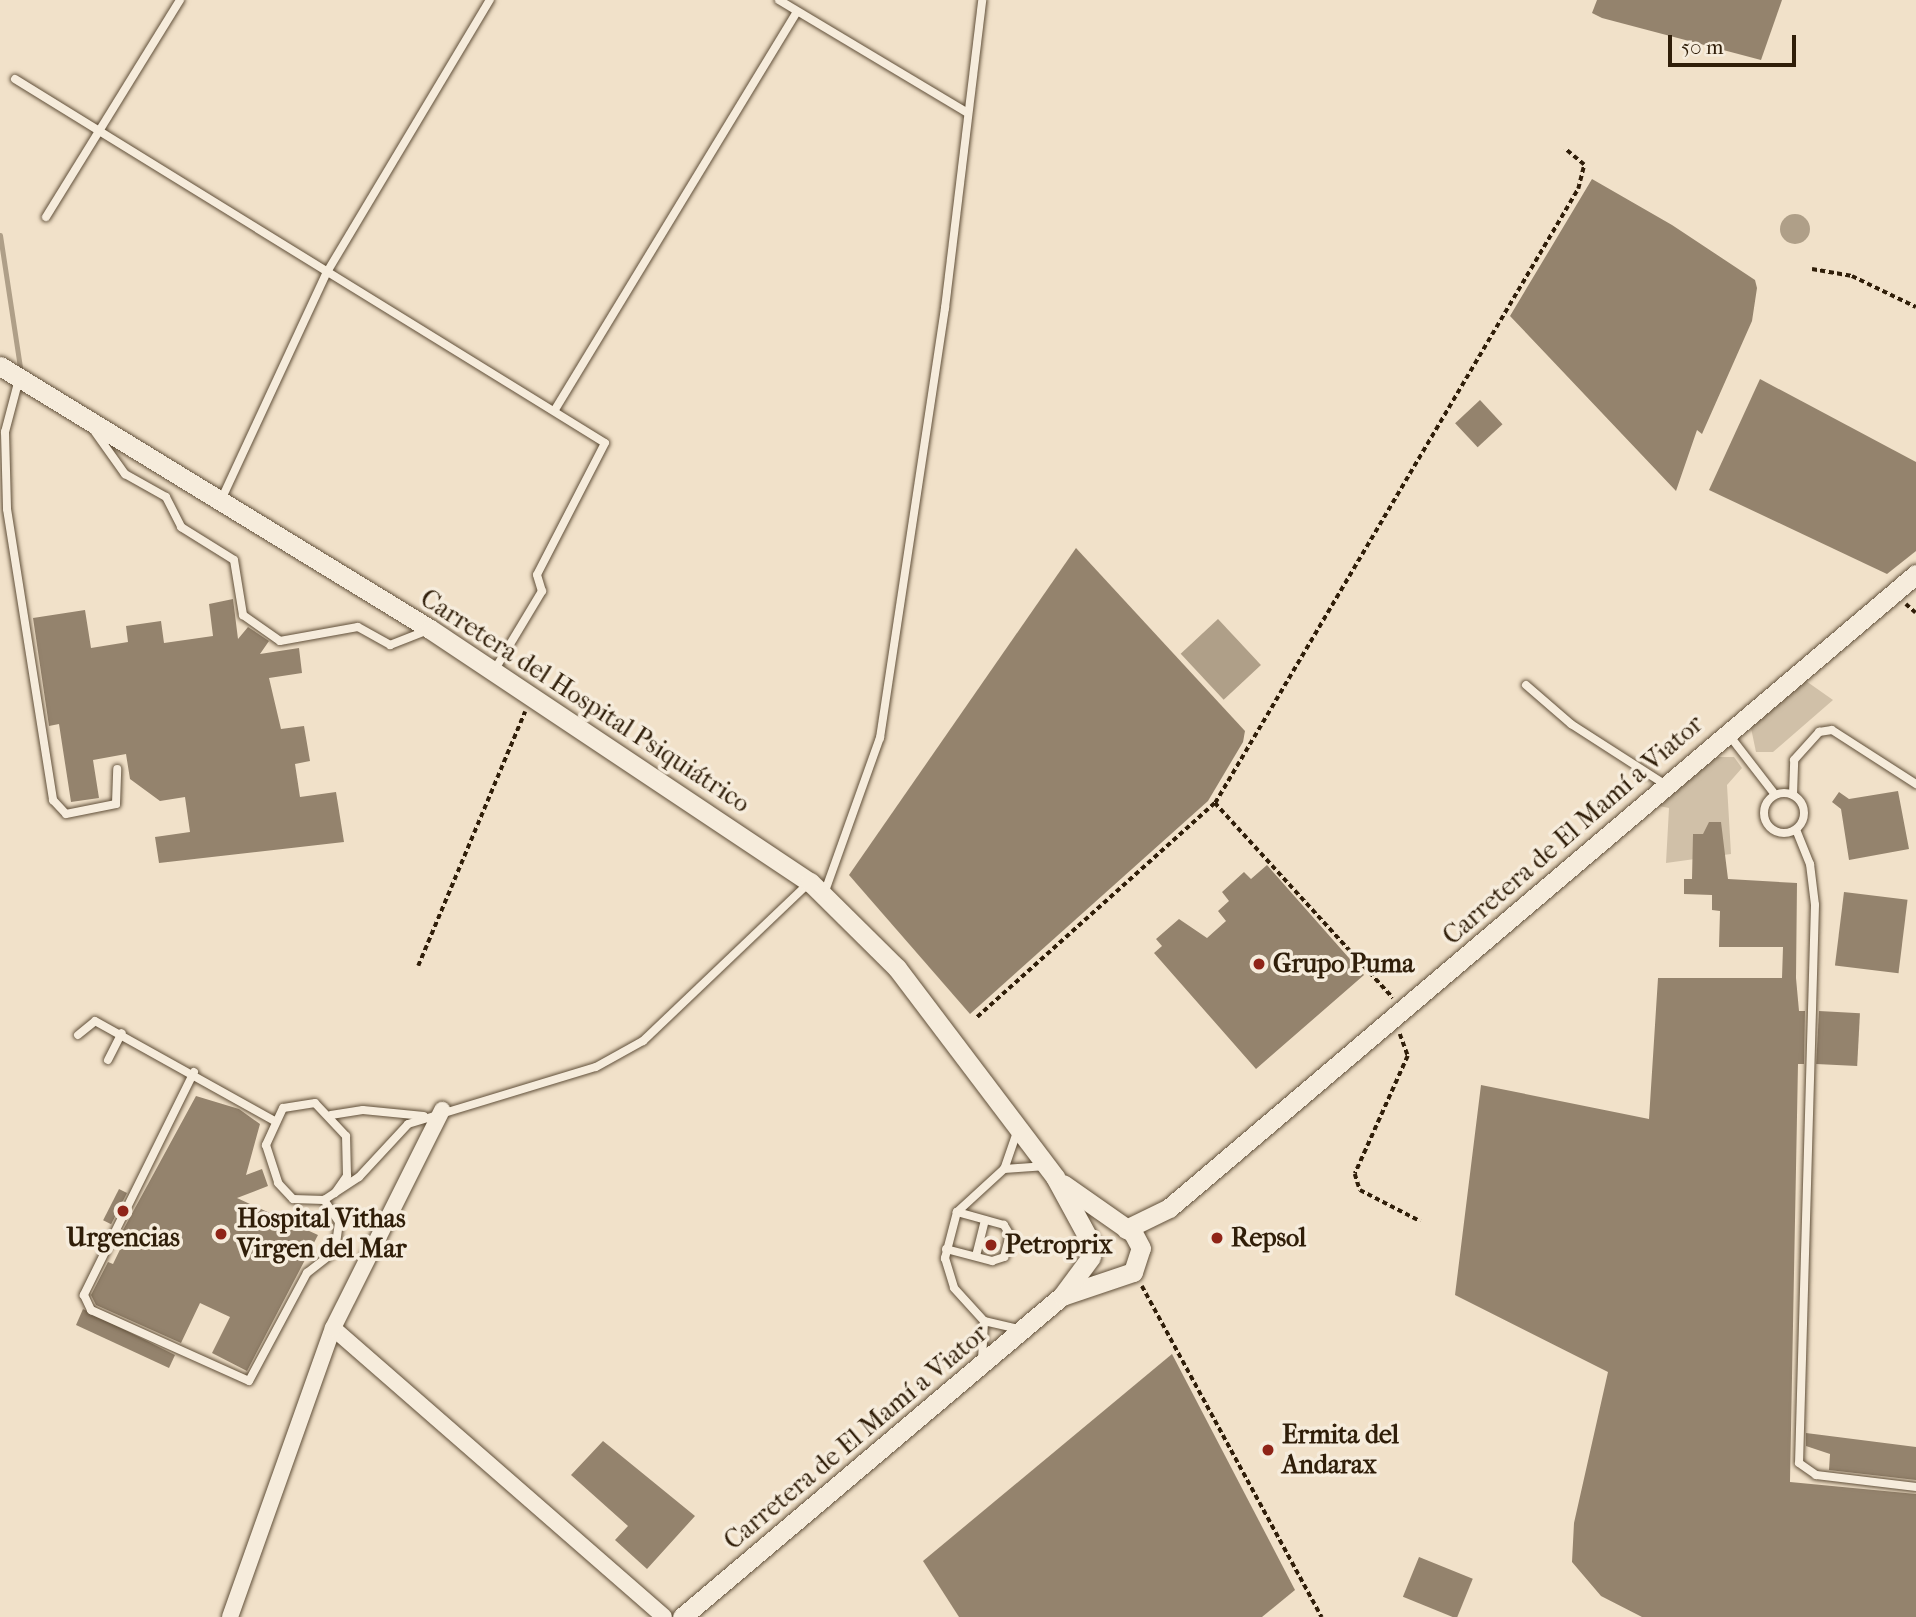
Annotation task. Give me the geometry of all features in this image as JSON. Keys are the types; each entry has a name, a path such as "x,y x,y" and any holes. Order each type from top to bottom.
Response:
{"street":[{"name":"Carretera del Hospital Psiquiátrico","path":"0,366 222,498 430,629 817,888 897,968 1050,1171"},
{"name":"Carretera de El Mamí a Viator","path":"1169,1208 1916,574"},
{"path":"230,1617 333,1328 436,1114"},
{"path":"1050,1171 1121,1228 1141,1248"},
{"path":"1050,1171 1100,1272 1124,1275"},
{"path":"1062,1296 1092,1252 1100,1233 1121,1228 1169,1208"},
{"path":"1062,1296 1124,1275 1169,1208"},
{"name":"Carretera de El Mamí a Viator","path":"682,1617 1062,1296"},
{"path":"333,1328 664,1617"}],"lane":[{"path":"46,217 100,134 180,0"},
{"path":"222,498 327,272 490,0"},
{"path":"779,0 966,113"},
{"path":"335,1193 350,1156 346,1136 331,1115 305,1104 283,1108 273,1119 266,1145 278,1183 293,1199 324,1200 335,1193 359,1177 393,1135 436,1114 596,1067 643,1041 817,888 880,738 945,309 966,113 982,0"},
{"path":"556,408 797,11"},
{"path":"15,79 100,134 556,408 605,443 537,575 542,591 494,671"},
{"path":"20,376 5,432 7,509 53,800 66,814 116,804 117,769"},
{"path":"82,415 125,474 166,497 181,527 234,560 243,615 280,641 358,628 390,645 430,629"},
{"path":"1526,685 1571,723 1667,785"},
{"path":"1916,784 1832,730 1819,732 1794,760 1793,795 1802,808 1797,832 1811,864 1815,905 1799,1463 1816,1475 1916,1487"},
{"path":"1727,732 1773,792 1793,795"},
{"path":"1773,792 1765,818 1776,833 1797,832"},
{"path":"78,1035 95,1021 194,1072 273,1119"},
{"path":"108,1060 122,1034"},
{"path":"194,1072 84,1295 91,1310 249,1381 307,1273 335,1251 339,1222 324,1200"},
{"path":"331,1115 363,1110 436,1114"},
{"path":"1018,1129 1004,1169 957,1212 946,1249 947,1275 984,1321 1024,1330"},
{"path":"1004,1169 1050,1171"},
{"path":"946,1249 976,1256 1004,1257 1010,1235 1004,1226 957,1212"},
{"path":"976,1256 985,1220"},
{"path":"982,1365 984,1321"}],"path":[{"path":"977,1017 1215,803 1578,189 1584,165 1565,149"},
{"path":"1812,269 1852,276 1916,307"},
{"path":"418,966 532,697"},
{"path":"1215,803 1403,1009"},
{"path":"1388,1022 1405,1039 1408,1056 1355,1174 1360,1190 1420,1222"},
{"path":"1124,1275 1322,1617"}],"shaded area":[{"path":"1795,214 1806,218 1810,229 1806,240 1795,244 1784,240 1780,229 1784,218"},
{"path":"1218,619 1261,665 1224,700 1181,654"},
{"path":"1806,681 1833,700 1773,752 1756,752 1751,728"},
{"path":"1717,757 1734,757 1742,768 1727,785 1731,854 1666,863 1669,808 1659,806"}],"building":[{"path":"1597,0 1782,0 1761,60 1602,18 1592,13"},
{"path":"1592,179 1672,225 1755,280 1757,288 1752,321 1702,434 1697,430 1676,491 1510,316"},
{"path":"1760,379 1916,462 1916,551 1887,574 1709,490"},
{"path":"1480,400 1503,424 1478,447 1455,423"},
{"path":"1076,548 1245,731 1243,742 1208,801 970,1014 849,875"},
{"path":"233,599 238,639 248,627 269,641 260,654 299,648 302,673 269,678 281,729 304,726 310,761 295,764 300,797 336,792 344,842 159,863 155,837 190,832 185,797 160,801 130,779 126,754 93,760 99,798 71,802 59,724 49,726 33,618 85,610 91,648 128,642 126,626 161,621 164,643 213,636 209,604"},
{"path":"1898,791 1909,849 1849,860 1841,809 1832,802 1839,792 1849,799"},
{"path":"1709,822 1721,822 1728,879 1797,883 1796,978 1799,1011 1805,1011 1804,1064 1798,1064 1790,1482 1916,1494 1916,1617 1642,1617 1601,1596 1572,1562 1574,1523 1608,1372 1455,1295 1481,1085 1649,1119 1658,978 1782,978 1783,947 1719,947 1720,911 1712,910 1712,895 1684,894 1684,879 1692,879 1693,834 1703,834"},
{"name":"Grupo Puma","path":"1267,865 1364,975 1256,1069 1154,953 1162,946 1156,939 1179,919 1207,938 1226,921 1218,911 1229,901 1222,892 1244,872 1251,879"},
{"path":"1844,892 1908,900 1899,973 1835,965"},
{"path":"1819,1011 1860,1013 1857,1066 1816,1064"},
{"name":"Hospital Vithas Virgen del Mar","path":"196,1096 239,1109 260,1124 246,1175 262,1169 268,1186 237,1198 318,1235 247,1371 212,1353 230,1317 200,1303 181,1343 96,1305 91,1295 108,1262 113,1264 128,1233 123,1230"},
{"path":"119,1189 127,1193 111,1224 103,1220"},
{"path":"83,1309 175,1355 169,1368 76,1325"},
{"path":"1172,1354 1295,1590 1262,1617 959,1617 923,1561"},
{"path":"1806,1433 1916,1447 1916,1480 1829,1470 1830,1454 1806,1446"},
{"path":"603,1441 695,1516 647,1569 615,1540 628,1526 571,1475"},
{"path":"1419,1557 1473,1579 1457,1617 1403,1597"}],"waterway":[{"path":"0,235 20,367"}],"place":[{"name":"Grupo Puma","path":"1259,964"},
{"name":"Urgencias","path":"123,1211"},
{"name":"Hospital Vithas Virgen del Mar","path":"221,1234"},
{"name":"Repsol","path":"1217,1238"},
{"name":"Petroprix","path":"991,1245"},
{"name":"Ermita del Andarax","path":"1268,1450"}]}
